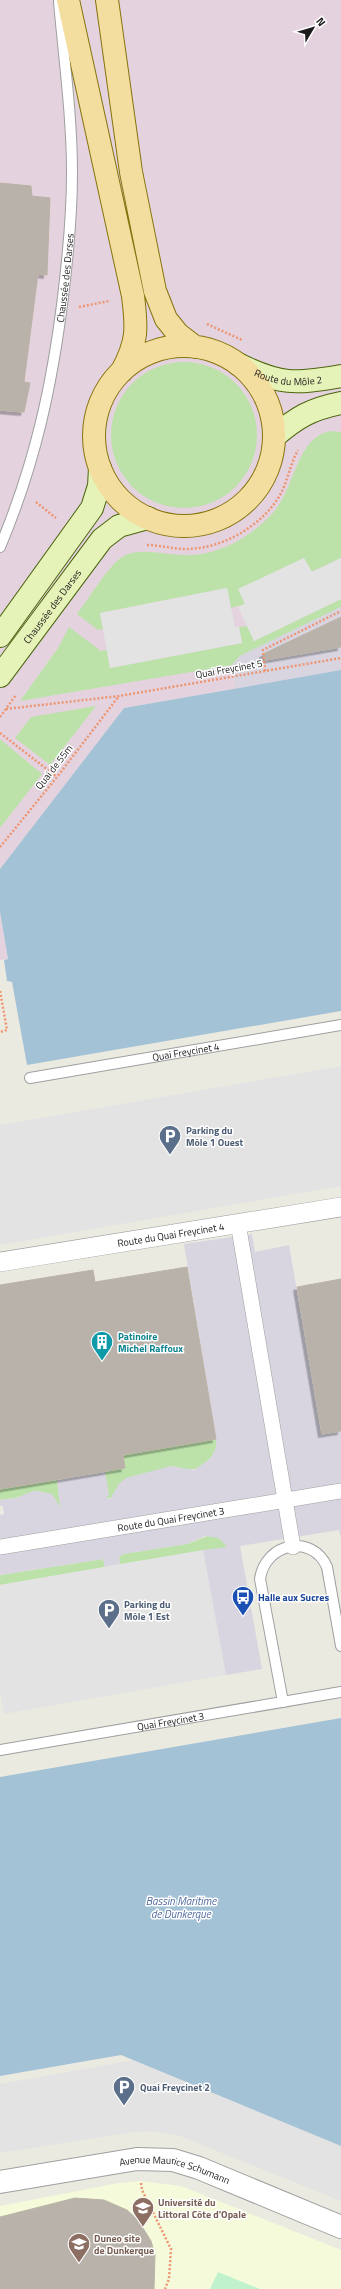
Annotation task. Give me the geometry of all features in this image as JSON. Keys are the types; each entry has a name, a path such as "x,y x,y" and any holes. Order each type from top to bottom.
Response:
{"main road":[{"path":"68,0 133,296 136,321 135,344 122,372"},
{"path":"107,0 132,179 155,291 166,319 178,334 195,347"},
{"path":"177,346 195,347 222,354 238,364 258,384 267,400 272,418 274,437 270,465 262,482 248,500 229,514 212,522 189,526 166,524 148,518 132,510 119,498 108,484 100,468 94,440 95,421 104,394 122,372 135,360 160,350 177,346"},
{"name":"Route du Môle 2","path":"238,364 262,376 286,382 341,376"},
{"path":"274,437 303,414 341,403"},
{"path":"0,636 92,508 99,486 100,468"},
{"name":"Chaussée des Darses","path":"0,676 102,539 119,526 148,518"}],"street":[{"name":"Route du Quai Freycinet 4","path":"0,1262 238,1222 341,1207"},
{"path":"238,1222 293,1547"},
{"name":"Route du Quai Freycinet 3","path":"0,1547 341,1491"},
{"name":"Avenue Maurice Schumann","path":"0,2182 137,2159 160,2159 187,2164 341,2228"}],"lane":[{"name":"Chaussée des Darses","path":"0,547 31,462 47,404 57,348 67,261 72,157 59,0"},
{"name":"Quai Freycinet 4","path":"30,1078 341,1025"},
{"path":"283,1702 260,1579 263,1566 270,1556 281,1549 293,1547 308,1546 318,1552 327,1567 341,1646"},
{"name":"Quai Freycinet 3","path":"0,1750 341,1692"}],"path":[{"path":"202,322 244,341"},
{"path":"141,545 187,549 218,543 246,530 270,508 280,496 302,444"},
{"path":"265,671 263,650 341,611"},
{"name":"Quai Freycinet 5","path":"6,708 119,696 341,658"},
{"path":"0,717 20,690"},
{"name":"Quai de 55m","path":"0,847 57,777 119,696"},
{"path":"0,733 57,777"},
{"path":"0,991 7,1030 0,1032"},
{"path":"137,2159 142,2190 171,2249 169,2279 165,2289"}],"shaded area":[{"path":"0,0 341,0 341,670 124,708 0,869"},
{"path":"304,558 312,572 341,558 341,599 254,641 238,607 245,604 238,589"},
{"path":"227,588 235,627 239,627 242,643 110,668 100,613"},
{"path":"341,607 341,616 287,643 341,647 341,670 235,688 232,665 240,656"},
{"path":"0,912 8,959 0,960"},
{"name":"Parking du Môle 1 Ouest","path":"341,1066 341,1186 0,1245 0,1125"},
{"path":"252,1234 255,1252 289,1245 322,1434 341,1431 341,1538 339,1530 240,1546 262,1669 226,1675 203,1550 227,1547 219,1538 205,1536 187,1544 123,1554 119,1558 120,1564 105,1567 103,1559 0,1575 0,1515 4,1514 3,1506 0,1506 0,1500 16,1498 33,1491 38,1491 52,1494 60,1507 57,1480 105,1471 109,1495 106,1498 110,1499 119,1484 126,1478 171,1466 194,1470 210,1459 216,1448 216,1439 184,1244"},
{"name":"Parking du Môle 1 Est","path":"203,1550 226,1675 4,1714 0,1693 0,1585"},
{"name":"Quai Freycinet 2","path":"134,2060 341,2146 341,2201 180,2136 153,2131 134,2132 0,2153 0,2084"},
{"name":"Université du Littoral Côte d'Opale","path":"140,2181 181,2186 341,2250 341,2289 0,2289 0,2206 119,2183"},
{"path":"218,2272 260,2289 210,2289"}],"green space":[{"path":"177,362 191,362 219,370 231,378 241,388 252,407 256,421 256,449 249,470 241,482 231,492 212,503 191,508 177,508 149,500 137,492 127,482 116,463 111,442 111,428 119,400 127,388 137,378 156,367"},
{"path":"330,431 341,432 341,558 311,572 304,558 239,589 245,604 231,608 227,588 100,613 103,629 98,630 77,614 111,567 122,557 136,552 181,555 206,553 229,545 261,525 279,505 296,467 309,444 318,436"},
{"path":"341,599 341,607 240,656 232,665 20,701 58,648 69,627 101,651 107,650 110,668 242,643 239,627 247,626 254,641"},
{"path":"96,706 50,765 15,738 31,717"},
{"path":"0,739 42,774 0,828"},
{"path":"216,1439 214,1454 200,1468 188,1470 171,1466 158,1471 133,1476 119,1484 112,1498 106,1498 105,1471 125,1468 123,1455"},
{"path":"57,1480 61,1508 55,1499 21,1497 0,1500 0,1489"},
{"path":"210,1535 219,1538 228,1547 120,1564 119,1558 122,1554 187,1544"},
{"path":"103,1559 105,1567 0,1585 0,1575"}],"water":[{"path":"341,670 341,1011 27,1065 12,982 7,981 4,960 8,959 0,912 0,869 124,708"},
{"name":"Bassin Maritime de Dunkerque","path":"341,1718 341,2146 121,2055 0,2076 0,1777"}],"building":[{"path":"0,183 31,186 32,196 50,198 47,275 38,274 24,382 30,383 24,412 0,410"},
{"path":"341,617 341,647 265,660 263,654"},
{"name":"Patinoire Michel Raffoux","path":"187,1267 216,1439 123,1455 125,1468 0,1489 0,1285 93,1270 95,1282"},
{"path":"341,1279 341,1431 322,1434 297,1287"},
{"path":"75,2198 104,2200 127,2210 138,2220 151,2241 155,2255 154,2289 0,2289 0,2217"}],"place":[{"name":"Parking du Môle 1 Ouest","path":"170,1156"},
{"name":"Patinoire Michel Raffoux","path":"102,1362"},
{"name":"Halle aux Sucres","path":"243,1616"},
{"name":"Parking du Môle 1 Est","path":"109,1630"},
{"name":"Quai Freycinet 2","path":"124,2106"},
{"name":"Université du Littoral Côte d'Opale","path":"143,2228"},
{"name":"Duneo site de Dunkerque","path":"79,2264"}]}
